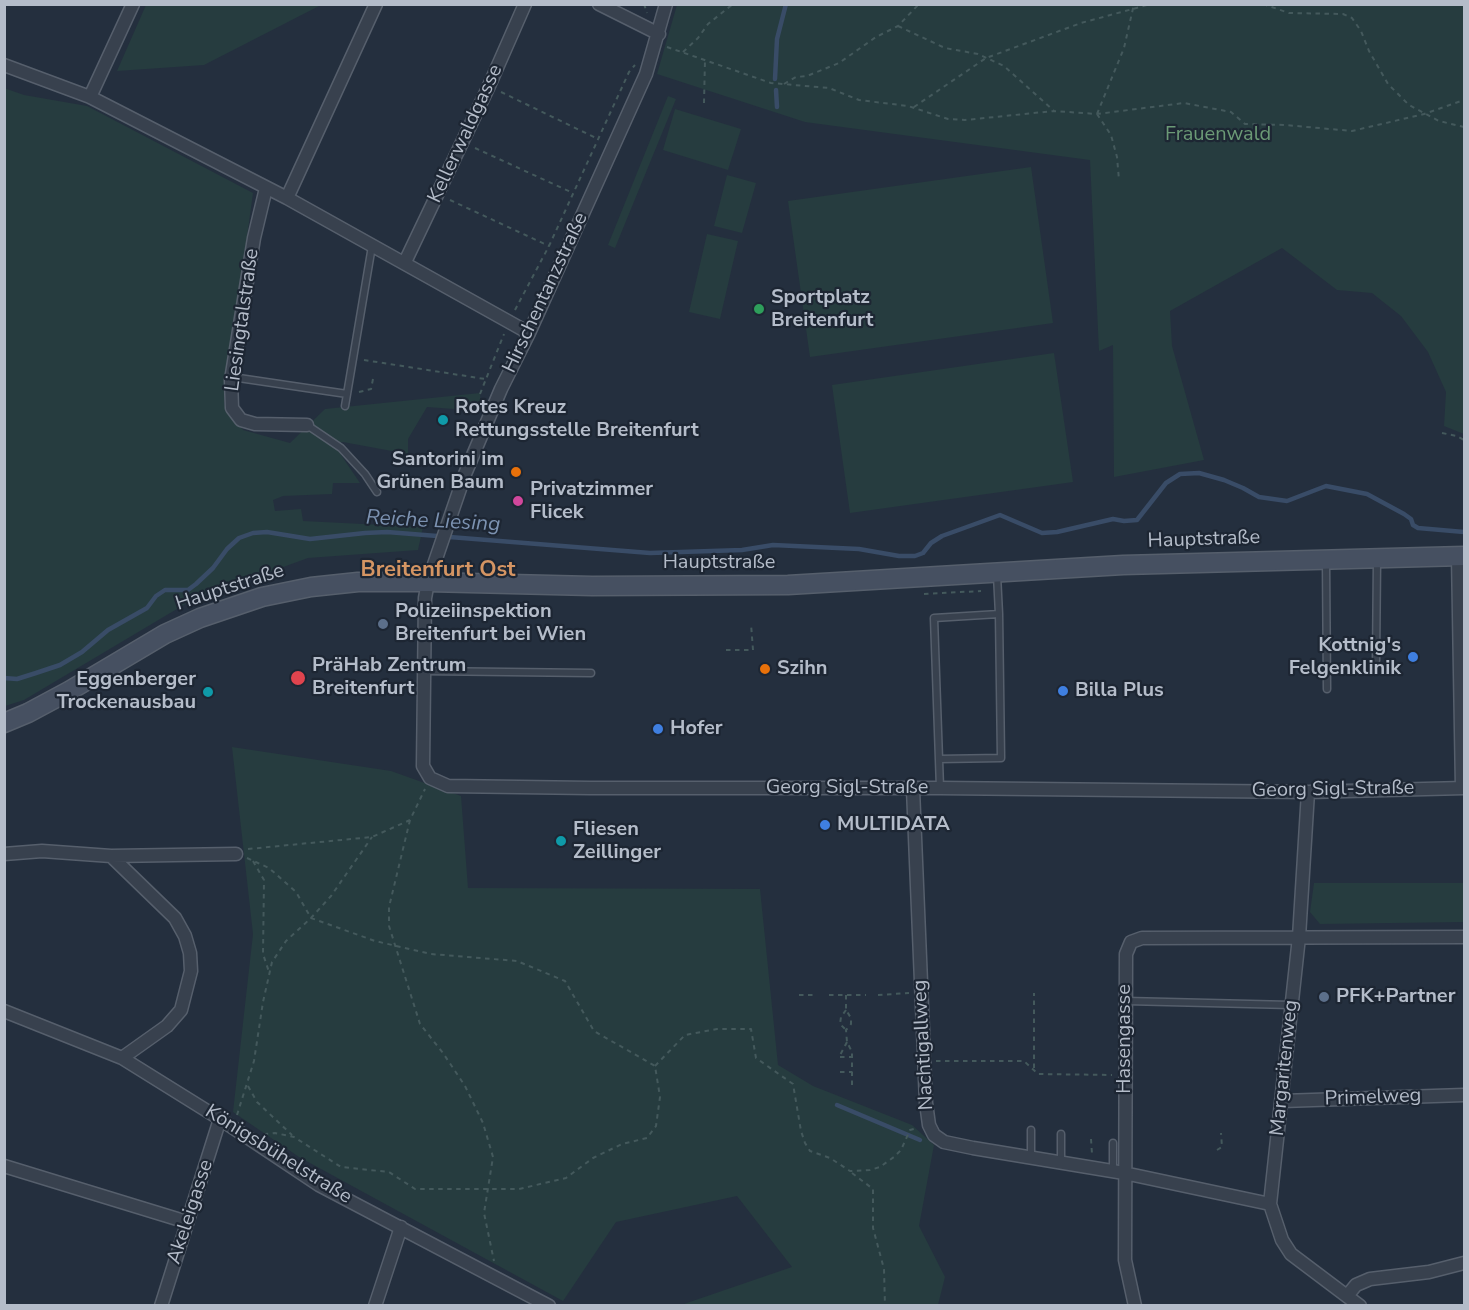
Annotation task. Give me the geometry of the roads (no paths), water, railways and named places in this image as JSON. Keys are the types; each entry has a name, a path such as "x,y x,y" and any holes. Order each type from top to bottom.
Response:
{"main road":[{"name":"Hauptstraße","path":"4,723 69,692 165,634 236,605 311,586 358,582 592,586 788,585 1123,565 1461,556"}],"street":[{"path":"90,97 133,4"},
{"path":"287,198 376,4"},
{"name":"Kellerwaldgasse","path":"405,262 489,86 525,4"},
{"path":"599,4 657,38"},
{"name":"Hirschentanzstraße","path":"428,582 465,474 498,396 529,333 646,74 666,4"},
{"path":"4,65 90,97 287,198 529,333"},
{"name":"Liesingtalstraße","path":"266,188 254,238 232,377 232,408 241,420 255,424 307,425"},
{"path":"1461,556 1463,788"},
{"path":"424,671 425,598 428,582"},
{"name":"Georg Sigl-Straße","path":"424,671 423,766 430,778 448,786 1308,792 1463,788"},
{"name":"Nachtigallweg","path":"913,789 925,1061 929,1125 934,1134 944,1142 1118,1172 1270,1204"},
{"name":"Margaritenweg","path":"1308,792 1299,937 1270,1204 1282,1240 1291,1254 1358,1305"},
{"path":"4,854 42,851 111,856 236,854"},
{"path":"111,856 175,918 185,936 190,953 190,971 181,1010 167,1026 122,1058"},
{"path":"1299,937 1464,937"},
{"name":"Hasengasse","path":"1135,1305 1125,1260 1118,1172 1125,1075 1126,954 1131,942 1142,938 1299,937"},
{"name":"Königsbühelstraße","path":"4,1011 122,1058 220,1119 319,1185 549,1305"},
{"name":"Primelweg","path":"1282,1101 1464,1095"},
{"name":"Akeleigasse","path":"161,1305 220,1119"},
{"path":"4,1166 187,1222"},
{"path":"375,1305 401,1227"},
{"path":"1347,1296 1356,1285 1370,1279 1429,1272 1464,1263"}],"lane":[{"path":"345,406 372,245"},
{"path":"232,377 347,394"},
{"path":"307,425 341,448 365,474 377,492"},
{"path":"1376,661 1377,557"},
{"path":"1326,558 1327,689"},
{"path":"939,759 1001,758 997,572"},
{"path":"940,788 934,618 999,614"},
{"path":"424,671 591,673"},
{"path":"1125,1001 1291,1005"},
{"path":"1031,1130 1031,1158"},
{"path":"1061,1134 1061,1162"},
{"path":"1113,1143 1118,1172"}],"waterway":[{"path":"775,79 777,39 786,4"},
{"path":"776,90 777,107"},
{"name":"Reiche Liesing","path":"4,678 17,679 60,665 82,652 108,630 147,608 156,596 165,590 188,590 213,568 227,549 239,538 253,533 267,532 310,539 387,532 650,553 742,550 773,545 859,549 899,556 915,556 923,553 931,543 942,536 1000,515 1042,533 1057,532 1113,519 1137,520 1166,483 1180,474 1199,473 1224,480 1259,497 1287,501 1326,486 1367,494 1404,514 1418,528 1464,532"},
{"path":"837,1105 920,1140"}],"place":[{"name":"Sportplatz Breitenfurt","path":"759,309"},
{"name":"Rotes Kreuz Rettungsstelle Breitenfurt","path":"443,420"},
{"name":"Santorini im Grünen Baum","path":"516,472"},
{"name":"Privatzimmer Flicek","path":"518,501"},
{"name":"Polizeiinspektion Breitenfurt bei Wien","path":"383,624"},
{"name":"Kottnig's Felgenklinik","path":"1413,657"},
{"name":"Szihn","path":"765,669"},
{"name":"PräHab Zentrum Breitenfurt","path":"298,678"},
{"name":"Billa Plus","path":"1063,691"},
{"name":"Eggenberger Trockenausbau","path":"208,692"},
{"name":"Hofer","path":"658,729"},
{"name":"MULTIDATA","path":"825,825"},
{"name":"Fliesen Zeillinger","path":"561,841"},
{"name":"PFK+Partner","path":"1324,997"}],"district":[{"name":"Breitenfurt Ost","path":"438,571"}],"park label":[{"name":"Frauenwald","path":"1218,135"}]}
